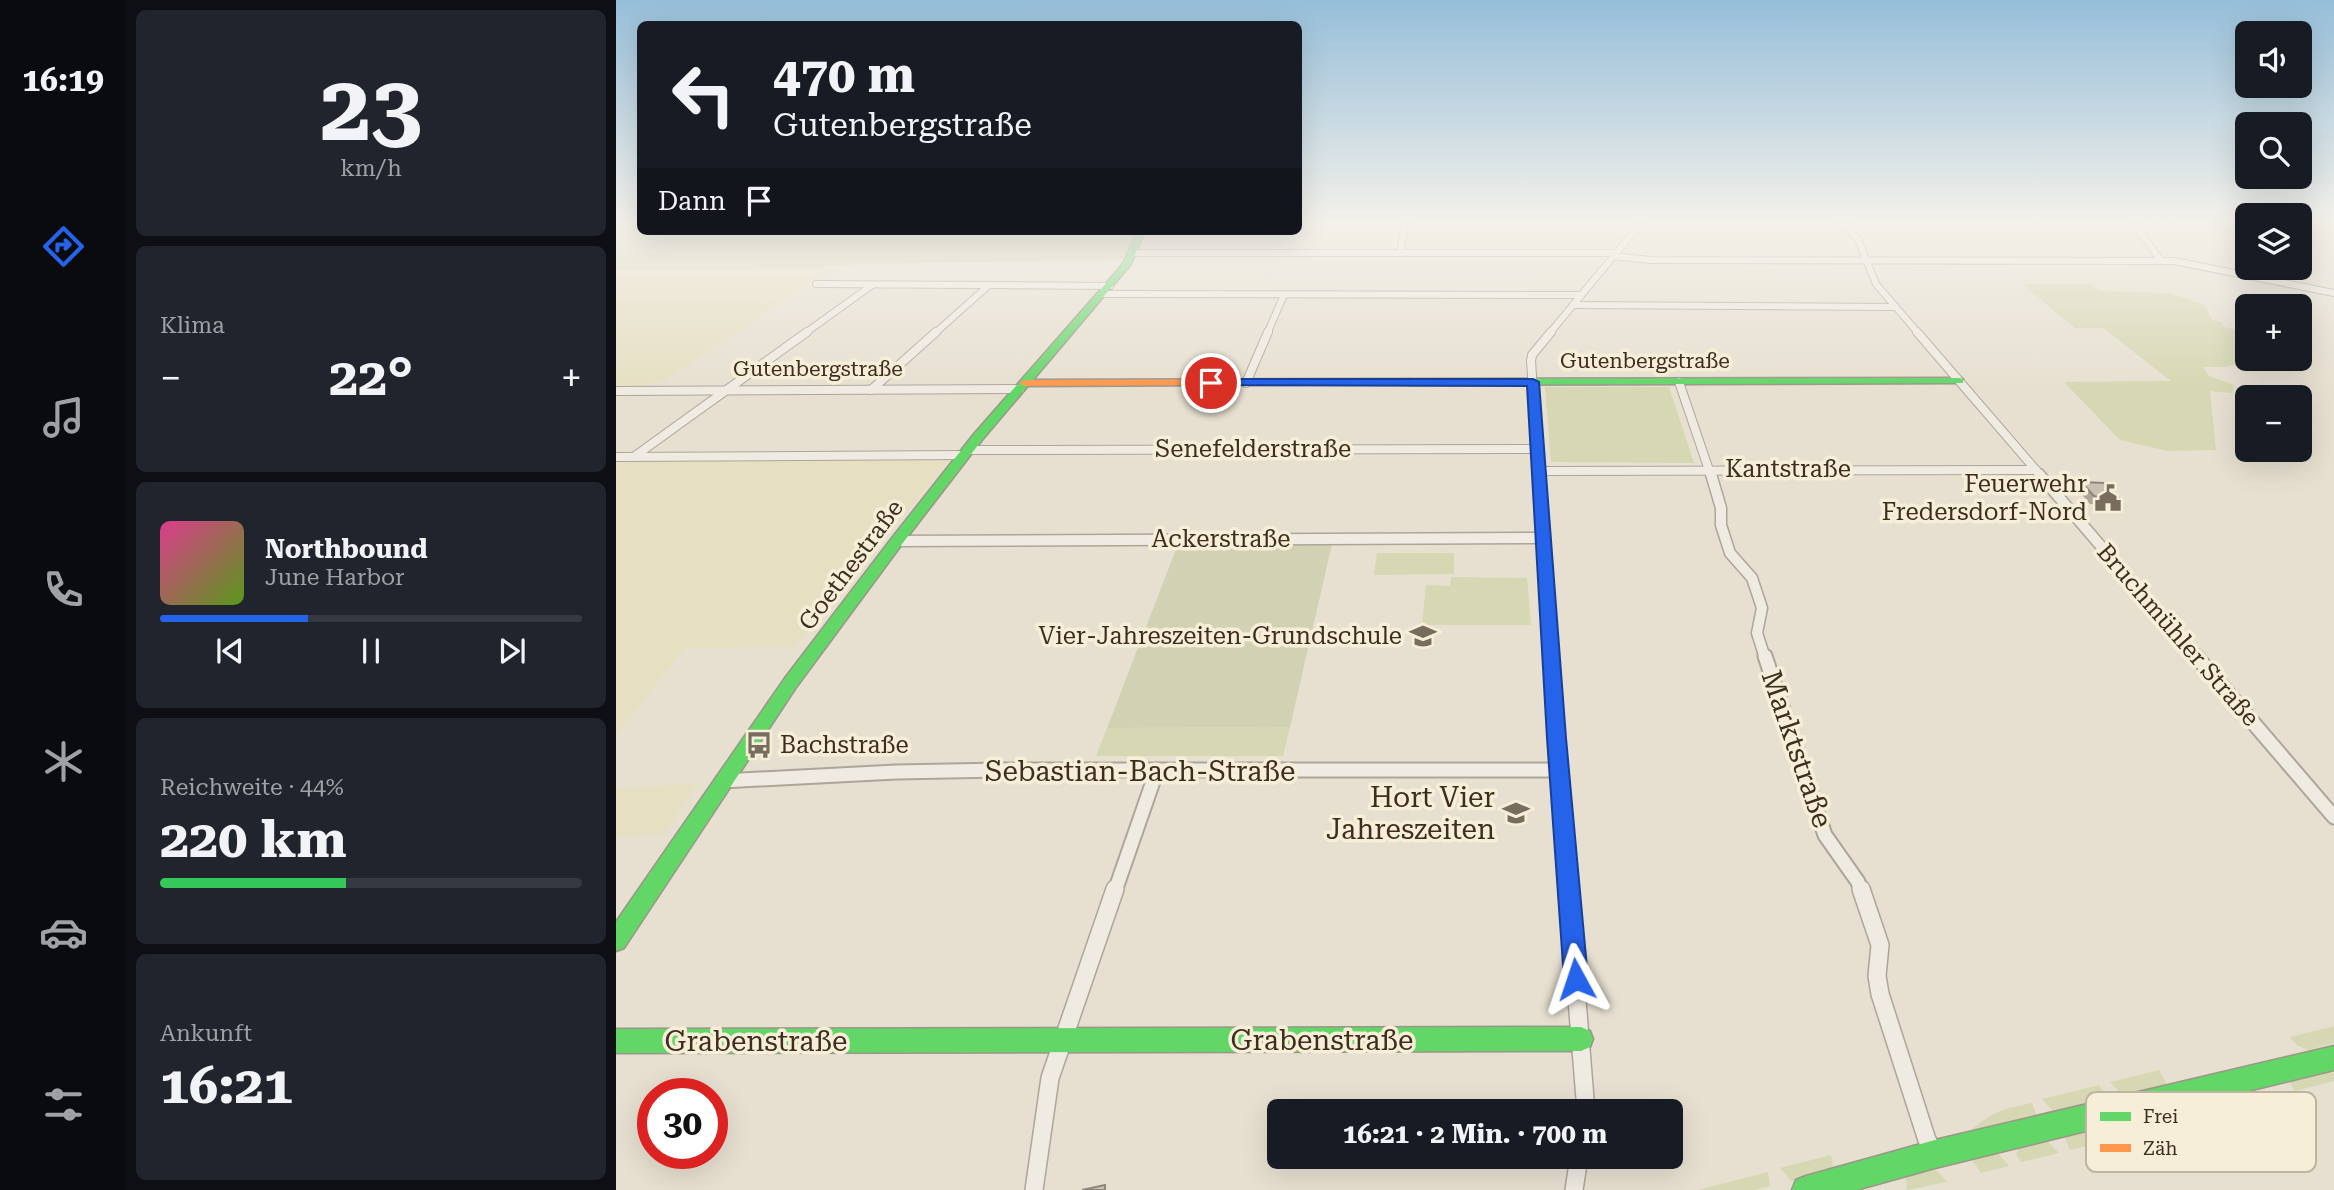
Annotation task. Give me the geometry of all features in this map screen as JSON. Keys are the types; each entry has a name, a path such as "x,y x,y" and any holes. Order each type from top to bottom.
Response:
{"street":[{"name":"Goethestraße","path":"616,942 722,781 897,541 966,452 1115,279"},
{"path":"1585,1099 1559,770 1532,355 1595,279"},
{"name":"Bruchmühler Straße","path":"1874,279 2334,817"},
{"path":"2268,279 2334,293"},
{"path":"816,284 989,285 1284,295 1581,295"},
{"path":"635,456 872,285"},
{"path":"871,390 989,285"},
{"path":"1246,383 1284,295"},
{"path":"1573,305 1896,307"},
{"name":"Gutenbergstraße","path":"616,391 871,390 1246,383 1959,381"},
{"name":"Marktstraße","path":"1679,383 1721,508 1721,525 1730,553 1752,578 1762,608 1757,634 1825,835 1858,882 1880,945 1877,976 1880,995 1927,1140 1936,1154"},
{"name":"Senefelderstraße","path":"616,457 1538,449"},
{"name":"Kantstraße","path":"1540,471 2036,470"},
{"name":"Ackerstraße","path":"897,541 1544,538"},
{"path":"1034,1190 1050,1078 1157,770"},
{"name":"Sebastian-Bach-Straße","path":"722,781 909,772 1559,770"},
{"name":"Grabenstraße","path":"616,1041 1581,1040"},
{"path":"2193,1092 2334,1058"},
{"path":"1806,1190 1936,1154 2086,1118"},
{"path":"1574,1190 1577,1169"}],"shaded area":[{"path":"616,279 820,279 664,380 636,388 616,388"},
{"path":"950,459 795,647 685,648 616,735 616,462"},
{"path":"698,783 664,834 616,837 616,789"}],"green space":[{"path":"2022,284 2091,284 2100,291 2169,293 2205,305 2212,320 2235,329 2235,364 2226,367 2203,367 2209,376 2234,385 2232,393 2210,391 2216,450 2168,451 2120,440 2064,382 2171,381 2103,328 2075,328"},
{"path":"1545,387 1669,387 1694,463 1551,462"},
{"path":"1178,544 1332,544 1290,727 1107,728"},
{"path":"1377,553 1454,553 1454,574 1374,575"},
{"path":"1451,577 1527,578 1531,625 1422,625 1426,585 1450,586"},
{"path":"1290,727 1283,756 1096,756 1107,728"},
{"path":"2334,1026 2334,1043 2308,1050 2297,1045 2290,1037"},
{"path":"2326,1069 2334,1074 2334,1081 2295,1091 2287,1079"},
{"path":"2159,1070 2167,1085 2139,1092 2119,1092 2110,1082"},
{"path":"2099,1085 2104,1092 2086,1092 2086,1106 2056,1114 2042,1099"},
{"path":"2032,1103 2038,1119 1969,1132 1998,1112"},
{"path":"2086,1130 2086,1146 2070,1150 2064,1135"},
{"path":"2047,1141 2059,1153 2021,1162 2016,1154 2019,1148"},
{"path":"1998,1153 2009,1166 1981,1173 1972,1160"},
{"path":"1831,1155 1834,1170 1791,1181 1780,1168"},
{"path":"1936,1170 1947,1182 1907,1190 1906,1177"},
{"path":"1768,1172 1770,1186 1754,1190 1698,1190"}],"building":[{"path":"2081,482 2105,483 2118,497 2094,496"},
{"path":"1105,1185 1105,1190 1082,1190"}],"traffic: fast":[{"path":"616,941 791,682 897,541 978,437 1115,279"},
{"path":"1409,382 1959,381"},
{"path":"616,1041 1581,1039"},
{"path":"2193,1092 2334,1058"},
{"path":"1806,1190 1935,1154 2086,1118"}],"traffic: slow":[{"path":"1025,383 1409,382"}],"place":[{"name":"Feuerwehr Fredersdorf-Nord","path":"2108,498"},
{"name":"Vier-Jahreszeiten-Grundschule","path":"1423,636"},
{"name":"Bachstraße","path":"759,745"},
{"name":"Hort Vier Jahreszeiten","path":"1516,813"}],"route":[{"path":"1211,383 1533,382 1556,738 1576,979"}]}
